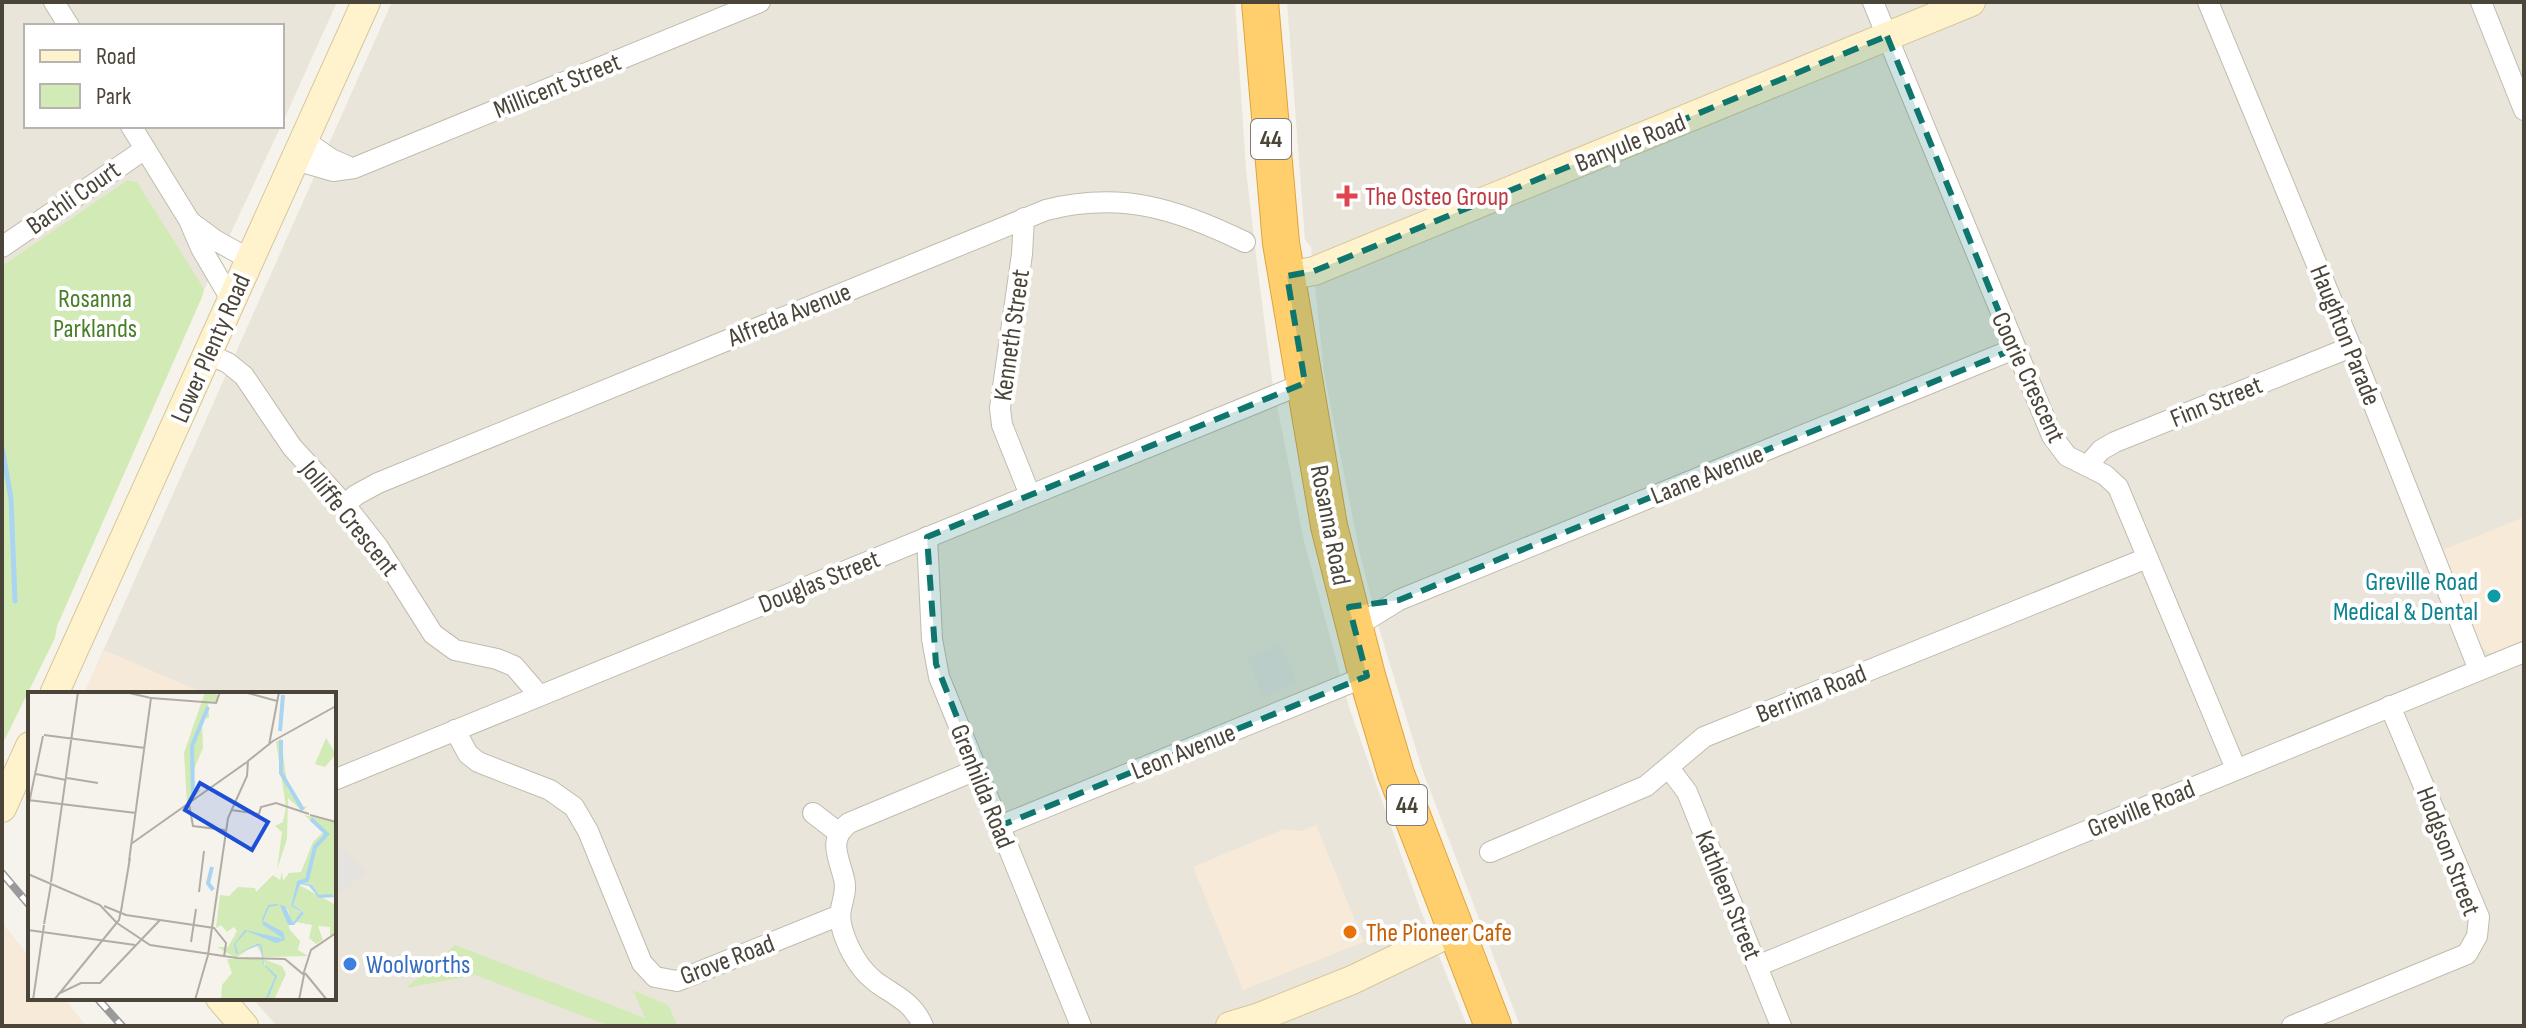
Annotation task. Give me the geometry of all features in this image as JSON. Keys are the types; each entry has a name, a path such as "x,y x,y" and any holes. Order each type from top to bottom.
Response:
{"highway":[{"name":"Rosanna Road","path":"1260,2 1276,203 1329,526 1367,676 1396,774 1493,1026"}],"street":[{"path":"54,2 68,24"},
{"name":"Lower Plenty Road","path":"55,692 366,2"},
{"name":"Millicent Street","path":"300,150 333,171 354,168 760,2"},
{"name":"Coorie Crescent","path":"1873,2 2052,436 2067,456 2105,475 2118,487 2236,769"},
{"name":"Banyule Road","path":"1287,276 1328,266 1971,2"},
{"name":"Haughton Parade","path":"2208,2 2351,347 2479,670"},
{"path":"2481,2 2524,110"},
{"path":"132,128 189,220 201,248 232,301"},
{"name":"Bachli Court","path":"2,247 145,149"},
{"name":"Alfreda Avenue","path":"345,505 378,483 1024,218 1077,204 1130,202 1194,218 1245,242"},
{"name":"Kenneth Street","path":"1024,218 1022,254 1000,408 1002,425 1030,495"},
{"path":"189,220 215,240 251,260"},
{"name":"Finn Street","path":"2088,465 2101,450 2115,442 2351,347"},
{"name":"Laane Avenue","path":"1352,618 2014,349"},
{"name":"Jolliffe Crescent","path":"208,354 228,363 244,376 292,447 345,505 393,567 433,634 455,650 504,662 519,670 531,699"},
{"name":"Douglas Street","path":"336,779 1305,383"},
{"name":"Grenhilda Road","path":"927,537 933,652 939,677 1081,1026"},
{"name":"Berrima Road","path":"1490,852 1646,786 1704,737 2147,558"},
{"name":"Greville Road","path":"1757,966 2524,652"},
{"name":"Leon Avenue","path":"1000,826 1367,676"},
{"name":"Hodgson Street","path":"2292,1026 2467,954 2477,936 2479,917 2390,706"},
{"name":"Grove Road","path":"461,727 489,766 550,790 574,807 588,831 642,963 655,977 677,981 840,915"},
{"path":"2,808 27,764"},
{"name":"Kathleen Street","path":"1669,768 1687,792 1781,1026"},
{"path":"923,1026 917,1013 905,1000 861,968 843,929 840,915 846,884 835,853 839,833 856,820 976,770"},
{"path":"813,813 839,833"},
{"path":"1237,1025 1352,980 1454,931"},
{"path":"222,1000 244,1026"}],"highlighted area":[{"path":"1887,36 2014,349 1399,600 1349,607 1367,676 1000,826 936,664 927,537 1305,383 1287,276 1314,271"}],"shaded area":[{"path":"2,2 337,2 284,120 284,24 24,24 24,128 280,128 204,290 137,182 127,180 2,266"},
{"path":"392,2 1235,2 1246,170 1258,272 1272,380 1304,541 1349,707 1419,906 1467,1026 277,1026 254,1000 336,1000 336,692 85,692"},
{"path":"1287,2 2524,2 2524,1026 1520,1026 1422,769 1360,555 1324,373 1311,247 1305,240"},
{"path":"2524,517 2524,644 2498,654 2490,653 2481,647 2440,551"},
{"path":"1281,644 1297,683 1263,697 1247,658"},
{"path":"104,650 201,692 85,692"},
{"path":"1316,825 1364,942 1243,990 1193,867 1284,829 1302,831"},
{"path":"336,843 366,872 336,897"},
{"path":"2,923 28,955 28,1000 66,1000 86,1026 2,1024"}],"green space":[{"name":"Rosanna Parklands","path":"127,180 137,182 204,290 57,626 55,638 2,745 2,266"},
{"path":"455,945 645,1018 633,990 668,1005 678,1026 610,1026 475,975 406,988"}],"waterway":[{"path":"2,448 11,498 15,601"}],"railway":[{"path":"2,873 28,904"},
{"path":"99,1000 122,1026"}],"place":[{"name":"The Osteo Group","path":"1347,196"},
{"name":"Greville Road Medical & Dental","path":"2494,596"},
{"name":"The Pioneer Cafe","path":"1350,932"},
{"name":"Woolworths","path":"350,964"}]}
